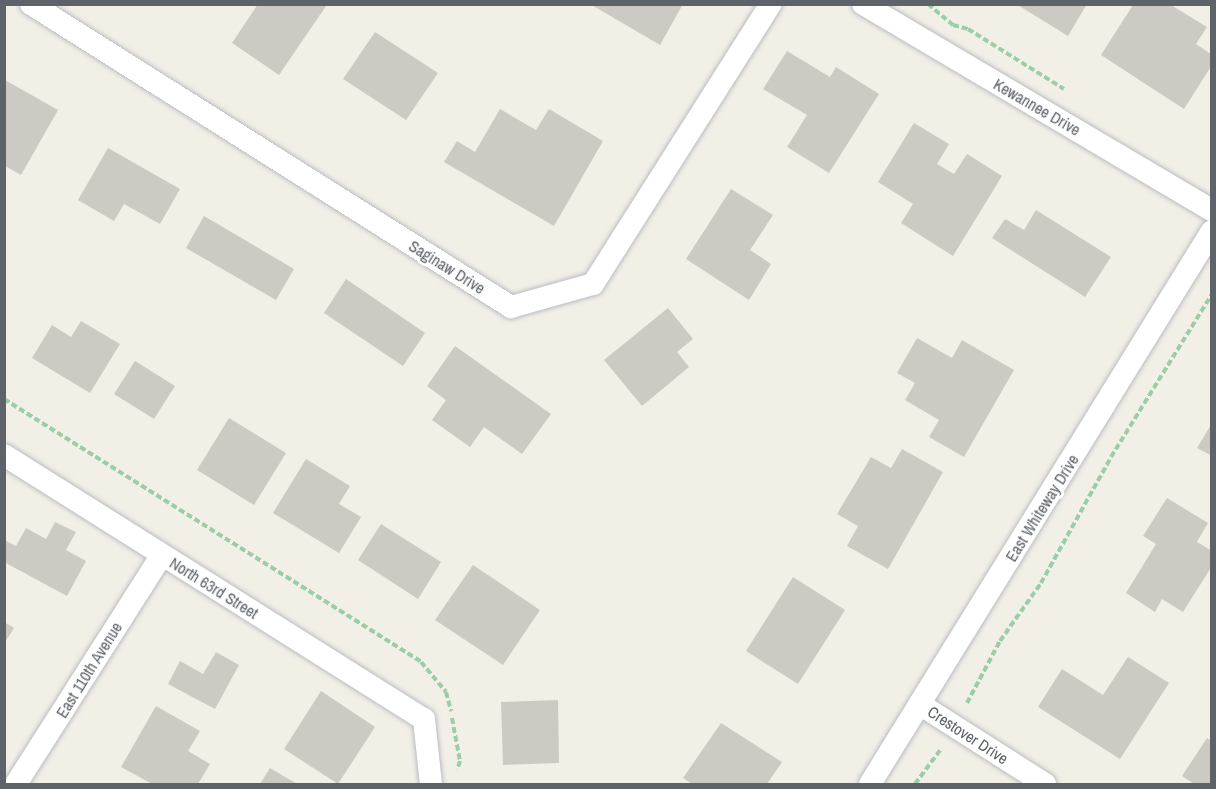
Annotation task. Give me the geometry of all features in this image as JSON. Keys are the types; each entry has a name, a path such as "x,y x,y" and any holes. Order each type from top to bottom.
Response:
{"street":[{"name":"Saginaw Drive","path":"31,4 511,307 593,284 771,4"},
{"name":"Kewannee Drive","path":"863,4 1212,210"},
{"name":"East Whiteway Drive","path":"870,784 921,705 1212,231"},
{"name":"North 63rd Street","path":"4,455 161,556 424,719 432,784"},
{"name":"East 110th Avenue","path":"16,784 161,556"},
{"name":"Crestover Drive","path":"921,705 1045,784"}],"path":[{"path":"915,784 929,762 946,742 1000,641 1041,583 1111,457 1212,294"},
{"path":"4,399 421,662 446,692 460,761 455,777"}],"building":[{"path":"258,4 326,6 279,75 232,43"},
{"path":"590,4 683,4 660,45"},
{"path":"1016,4 1087,4 1068,36"},
{"path":"1133,5 1171,5 1207,27 1196,44 1212,55 1212,65 1184,109 1101,55"},
{"path":"375,32 438,73 406,120 343,79"},
{"path":"787,51 830,77 836,67 879,94 829,173 787,147 807,115 763,89"},
{"path":"5,80 58,110 21,175 5,166"},
{"path":"500,109 536,130 549,109 603,141 554,226 444,162 457,141 475,152"},
{"path":"914,123 949,144 937,164 954,174 967,154 1002,176 953,256 901,223 913,204 878,182"},
{"path":"108,148 180,189 160,224 124,204 114,221 78,200"},
{"path":"731,189 773,215 750,250 771,264 749,300 686,259"},
{"path":"1036,210 1111,257 1085,297 992,238 1005,219 1024,230"},
{"path":"204,216 294,269 276,300 186,248"},
{"path":"346,279 425,333 403,366 324,313"},
{"path":"668,308 693,339 677,352 689,367 642,406 604,360"},
{"path":"81,321 120,344 90,393 32,358 52,325 71,337"},
{"path":"917,338 952,358 962,340 1014,370 964,457 929,437 939,420 905,400 915,383 897,373"},
{"path":"455,346 551,414 522,454 484,427 470,447 432,420 446,400 427,386"},
{"path":"135,361 175,386 154,419 114,394"},
{"path":"229,418 286,453 254,505 197,470"},
{"path":"1212,423 1212,456 1197,448"},
{"path":"902,449 943,472 888,569 847,546 858,526 837,514 871,457 891,468"},
{"path":"306,459 350,486 339,504 361,517 339,553 273,513"},
{"path":"1167,498 1208,523 1197,542 1212,551 1212,566 1183,612 1162,599 1155,612 1126,593 1156,544 1143,536"},
{"path":"55,522 76,532 66,550 86,561 67,596 4,562 4,540 16,546 26,528 46,539"},
{"path":"381,524 441,562 418,599 358,560"},
{"path":"473,565 540,610 503,665 435,620"},
{"path":"793,577 845,610 798,684 746,651"},
{"path":"4,622 14,628 4,644"},
{"path":"216,652 239,665 215,709 168,684 180,661 203,674"},
{"path":"1128,657 1169,683 1120,759 1038,707 1062,669 1103,695"},
{"path":"321,691 375,727 338,784 284,749"},
{"path":"558,700 559,763 503,765 501,702"},
{"path":"156,706 200,731 188,751 210,764 198,784 152,784 121,767"},
{"path":"721,723 782,762 767,784 692,784 683,778"},
{"path":"1207,738 1212,741 1212,784 1194,784 1182,776"},
{"path":"270,768 297,784 260,784"}]}
